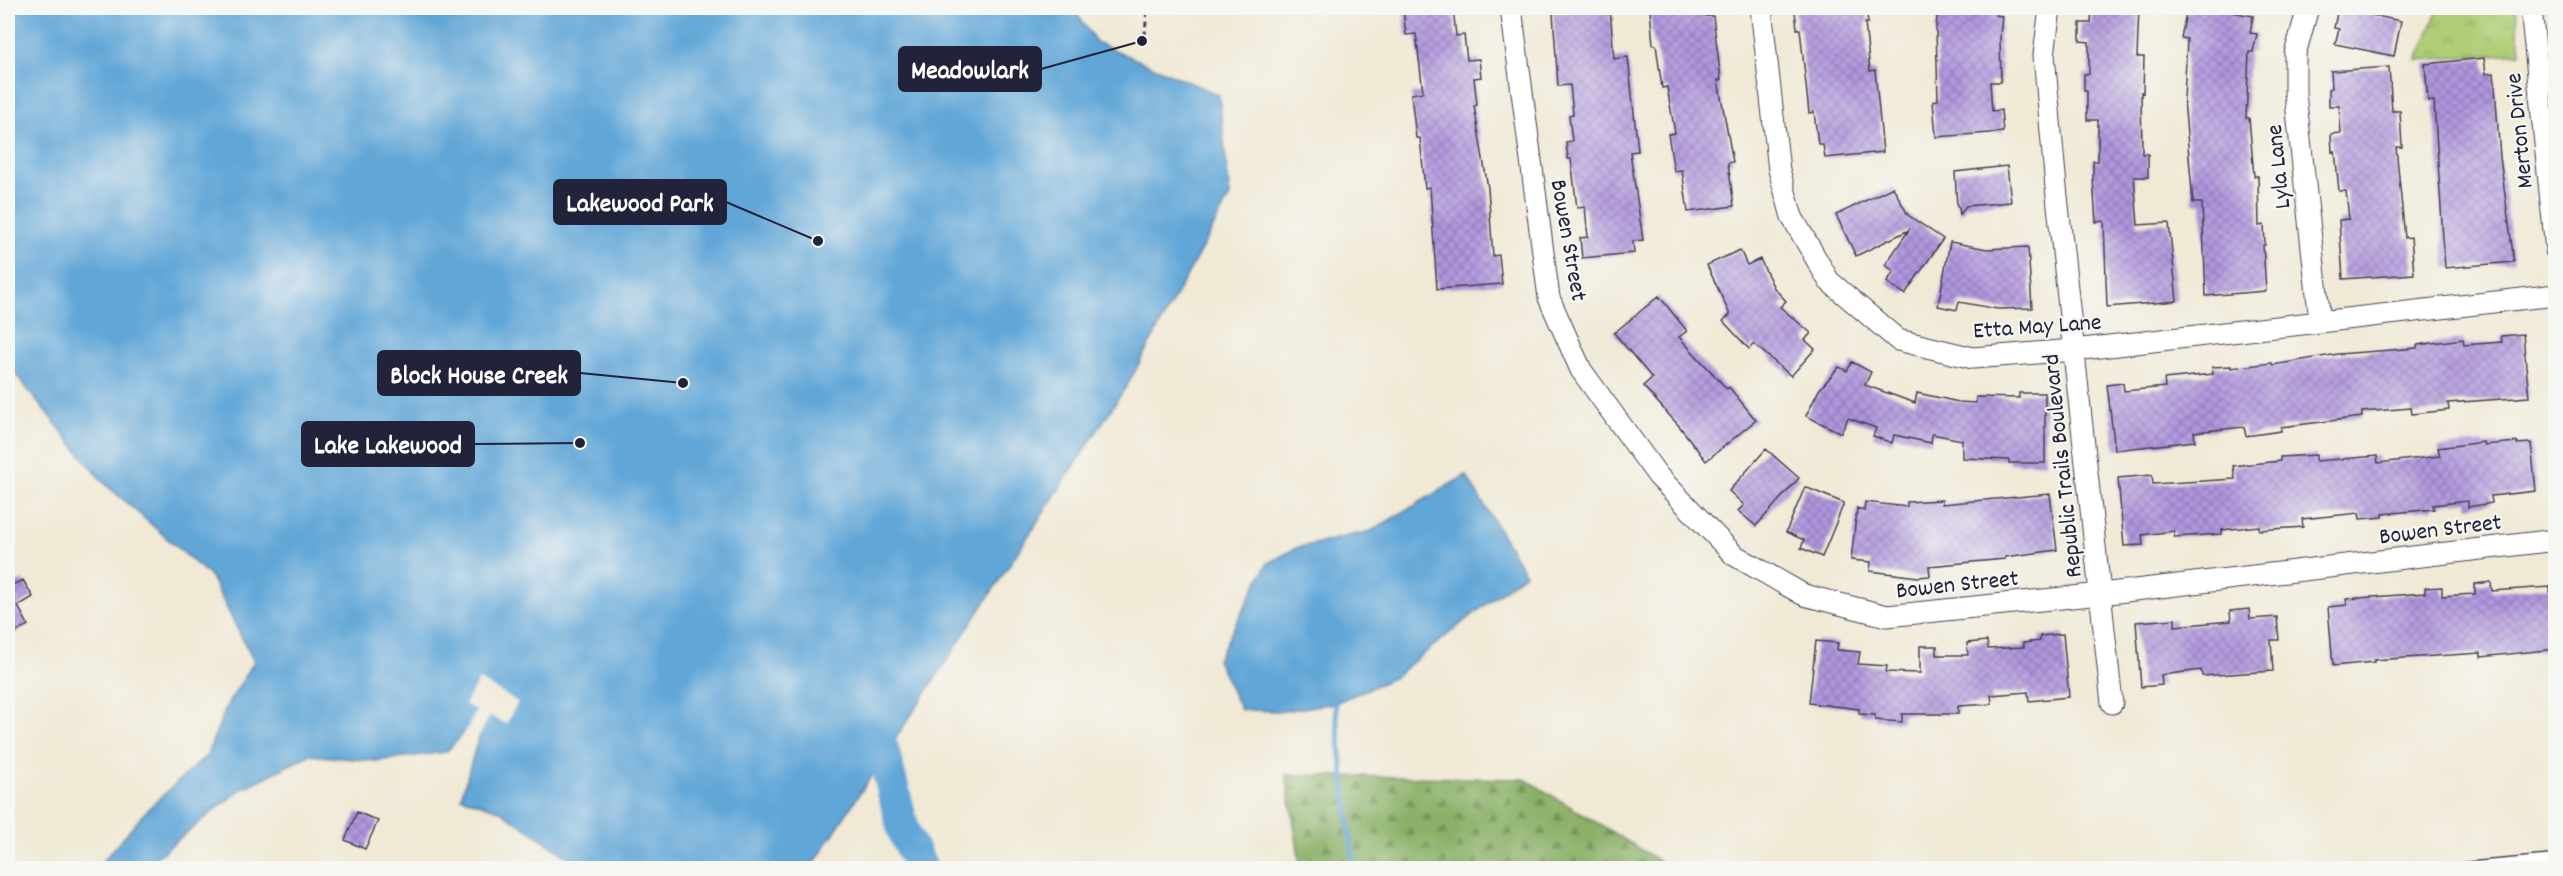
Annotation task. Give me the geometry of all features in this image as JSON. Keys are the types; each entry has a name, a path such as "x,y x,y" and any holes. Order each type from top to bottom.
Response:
{"street":[{"name":"Bowen Street","path":"1511,8 1549,298 1581,370 1658,476 1734,555 1804,595 1887,616 2101,594 2556,540"},
{"name":"Etta May Lane","path":"1761,8 1779,170 1792,217 1829,281 1898,340 1972,358 2074,350 2556,296"},
{"name":"Republic Trails Boulevard","path":"2050,8 2044,55 2112,704"},
{"name":"Lyla Lane","path":"2308,8 2295,54 2295,93 2320,321"},
{"name":"Merton Drive","path":"2531,8 2556,249"}],"lane":[{"path":"2463,868 2556,860"}],"path":[{"path":"1145,35 1147,8"}],"green space":[{"path":"2439,8 2516,8 2520,53 2417,60"},
{"path":"1286,775 1525,779 1671,868 1301,868"}],"water":[{"path":"8,8 1073,8 1096,42 1219,95 1230,196 1129,382 811,868 584,868 499,810 461,797 487,709 446,752 375,761 309,755 240,790 143,868 97,868 149,808 207,755 227,705 254,662 211,577 103,482 8,365"},
{"path":"1466,475 1525,573 1393,678 1335,703 1283,711 1241,710 1217,660 1267,564 1296,548 1371,531"}],"pier":[{"path":"479,680 518,702 506,724 490,716 473,747 481,719 459,742 477,711 465,704"}],"building":[{"path":"1403,8 1453,8 1456,36 1464,35 1467,60 1479,59 1481,77 1474,78 1477,105 1474,106 1488,188 1493,256 1499,255 1502,284 1437,289 1430,187 1425,188 1420,138 1416,138 1411,94 1423,92 1416,34 1406,35"},
{"path":"1705,8 1706,16 1713,16 1721,80 1718,80 1733,162 1728,163 1734,206 1688,212 1682,170 1674,171 1668,134 1675,133 1667,87 1662,88 1656,45 1653,45 1650,9"},
{"path":"1805,8 1866,8 1868,23 1865,23 1870,71 1875,70 1883,152 1825,158 1823,144 1818,144 1814,112 1809,113 1800,29 1797,29 1795,11 1806,10"},
{"path":"1938,8 1996,8 1995,15 2002,16 2001,82 1990,82 1992,111 2001,110 2003,132 1936,137 1933,101 1938,100 1936,28"},
{"path":"2092,8 2139,8 2137,57 2144,57 2143,93 2141,92 2142,154 2148,154 2148,177 2134,177 2138,225 2169,223 2177,301 2107,307 2104,221 2096,222 2093,179 2093,161 2098,161 2098,120 2087,120 2087,91 2084,91 2084,74 2089,74 2089,42 2080,41 2080,23 2091,23"},
{"path":"2187,8 2211,8 2253,16 2250,33 2257,34 2253,52 2249,52 2246,118 2249,118 2254,176 2258,176 2259,226 2264,225 2266,291 2206,296 2202,203 2193,203 2184,100 2187,39 2181,38"},
{"path":"2338,8 2401,21 2394,56 2335,44 2339,29 2334,28"},
{"path":"1610,9 1614,59 1628,57 1638,151 1630,152 1643,240 1633,241 1634,253 1582,258 1580,238 1588,237 1585,207 1577,208 1571,159 1568,159 1566,142 1572,141 1569,115 1573,114 1570,85 1558,86 1553,13"},
{"path":"2484,58 2486,74 2494,73 2500,157 2514,262 2445,268 2434,101 2428,101 2425,64"},
{"path":"2389,67 2392,111 2400,111 2402,147 2396,147 2405,238 2411,237 2414,274 2343,279 2339,220 2349,219 2346,191 2339,191 2335,151 2332,152 2331,134 2341,133 2339,106 2329,106 2329,89 2332,88 2331,71"},
{"path":"2007,166 2011,202 1966,206 1960,215 1959,207 1957,207 1955,172"},
{"path":"1893,187 1908,215 1943,239 1905,294 1887,282 1894,271 1885,265 1909,230 1856,256 1836,215"},
{"path":"1950,242 1987,249 2028,247 2032,308 1998,309 1959,302 1957,310 1938,306"},
{"path":"1740,250 1747,265 1760,259 1774,288 1786,301 1780,307 1811,333 1805,340 1815,349 1791,376 1754,344 1749,349 1723,321 1730,315 1707,265"},
{"path":"1659,296 1687,331 1679,337 1727,389 1729,387 1756,420 1706,461 1680,427 1643,386 1652,378 1614,333"},
{"path":"2523,334 2529,397 2448,403 2449,410 2412,414 2411,408 2362,412 2362,417 2281,427 2281,431 2246,436 2244,427 2194,432 2195,441 2115,450 2107,385 2123,383 2124,391 2165,387 2164,379 2213,374 2212,367 2231,366 2231,368 2272,363 2273,365 2338,354 2417,348 2417,345 2463,339 2464,345 2502,342 2501,336"},
{"path":"1852,362 1871,372 1865,385 1915,403 1917,393 1959,402 1976,403 1976,397 2019,398 2019,393 2045,393 2045,463 2009,463 2009,460 1962,458 1962,440 1932,434 1931,443 1894,435 1892,443 1873,436 1876,428 1848,418 1841,433 1806,416 1819,390 1839,367 1847,371"},
{"path":"2483,442 2484,445 2531,443 2536,491 2491,496 2492,503 2468,507 2468,501 2433,505 2434,509 2383,514 2383,517 2360,519 2359,513 2302,519 2303,527 2259,530 2259,526 2222,530 2222,534 2174,537 2174,531 2142,535 2143,545 2124,546 2118,478 2152,475 2153,484 2235,479 2233,466 2280,461 2280,457 2316,455 2316,461 2377,456 2378,463 2440,456 2438,448"},
{"path":"1766,449 1799,478 1756,526 1738,511 1744,505 1729,491"},
{"path":"1805,487 1844,503 1822,557 1801,548 1804,540 1786,532"},
{"path":"2050,494 2057,550 2005,557 2005,559 1929,566 1930,576 1918,577 1870,571 1871,562 1851,560 1857,508 1864,511 1865,502 1907,507 1907,502 1942,500 1942,504"},
{"path":"23,580 33,597 18,606 28,625 8,637 8,587"},
{"path":"2491,582 2492,591 2550,587 2550,592 2556,592 2556,649 2481,657 2481,653 2374,660 2374,662 2333,666 2328,607 2347,605 2346,599 2425,593 2425,588 2442,587 2442,596 2475,594 2475,584"},
{"path":"2249,609 2250,619 2277,617 2279,640 2271,640 2273,671 2202,676 2201,670 2161,675 2162,685 2141,687 2136,622 2175,619 2175,626 2231,621 2230,611"},
{"path":"2063,634 2069,697 2029,701 2028,692 1991,695 1992,704 1958,706 1958,714 1902,714 1902,722 1875,720 1875,715 1859,714 1859,709 1809,703 1816,641 1838,643 1837,650 1860,652 1858,664 1887,666 1886,672 1920,673 1920,646 1937,646 1937,655 1968,655 1967,643 1987,641 1988,649 2024,647 2023,643 2040,641 2040,636"},
{"path":"357,812 378,821 365,849 345,840"}],"waterway":[{"path":"1335,703 1354,868"},
{"path":"869,716 883,751 904,832 921,868"}],"place":[{"name":"Meadowlark","path":"1142,41"},
{"name":"Lakewood Park","path":"818,241"},
{"name":"Block House Creek","path":"683,383"},
{"name":"Lake Lakewood","path":"580,443"}]}
